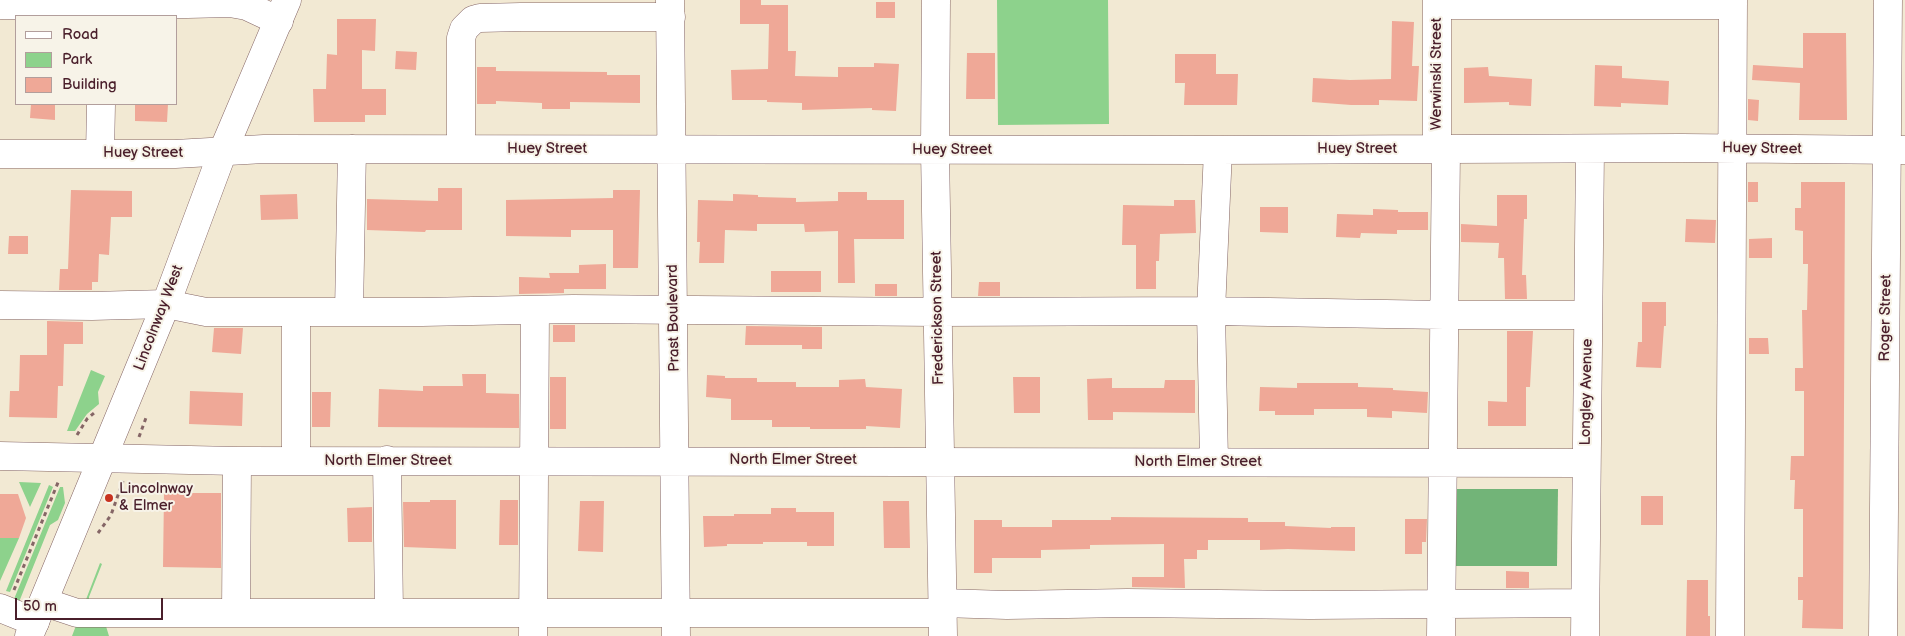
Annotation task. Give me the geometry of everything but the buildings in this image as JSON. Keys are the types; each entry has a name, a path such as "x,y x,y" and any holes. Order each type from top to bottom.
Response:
{"street":[{"name":"Frederickson Street","path":"936,0 935,150 943,618"},
{"name":"Roger Street","path":"1888,0 1896,150 1891,635"},
{"path":"0,5 101,11 138,2 230,3 283,10"},
{"path":"1437,3 1733,3 1730,636"},
{"name":"Werwinski Street","path":"1437,3 1444,315 1441,636"},
{"path":"461,149 461,38 464,29 473,20 671,9"},
{"name":"Prast Boulevard","path":"671,9 676,624"},
{"name":"Lincolnway West","path":"34,624 166,304 222,151 283,10"},
{"path":"100,154 101,105"},
{"name":"Huey Street","path":"0,154 175,154 264,149 672,148 935,150 1896,150"},
{"path":"349,312 352,149"},
{"name":"Longley Avenue","path":"1585,636 1590,149"},
{"path":"1214,462 1212,311 1218,150"},
{"path":"0,304 92,306 166,304 206,312 573,309 937,312 1212,311 1444,315 1588,315"},
{"path":"534,624 535,310"},
{"path":"296,312 296,460"},
{"name":"North Elmer Street","path":"0,456 237,460 1586,463"},
{"path":"236,613 237,460"},
{"path":"387,460 389,613"},
{"path":"3,609 34,624 77,613 190,624 236,613 389,613 534,624 676,624 943,618 1007,605 1127,603 1585,603"}],"path":[{"path":"75,439 78,430 100,408"},
{"path":"95,541 111,515 126,474"},
{"path":"3,609 60,479"}],"green space":[{"path":"997,0 1108,0 1109,124 998,125"},
{"path":"91,370 105,376 98,392 99,404 87,414 75,431 67,431"},
{"path":"19,482 41,483 30,507"},
{"path":"49,485 53,487 10,592 6,591"},
{"path":"60,487 63,487 65,503 58,520 50,525 19,602 12,604"},
{"path":"1446,489 1558,489 1557,566 1446,566"},
{"path":"0,538 19,538 0,581"},
{"path":"100,563 102,564 89,597 89,604 105,623 109,636 72,636"}],"place":[{"name":"Lincolnway & Elmer","path":"109,498"}]}
